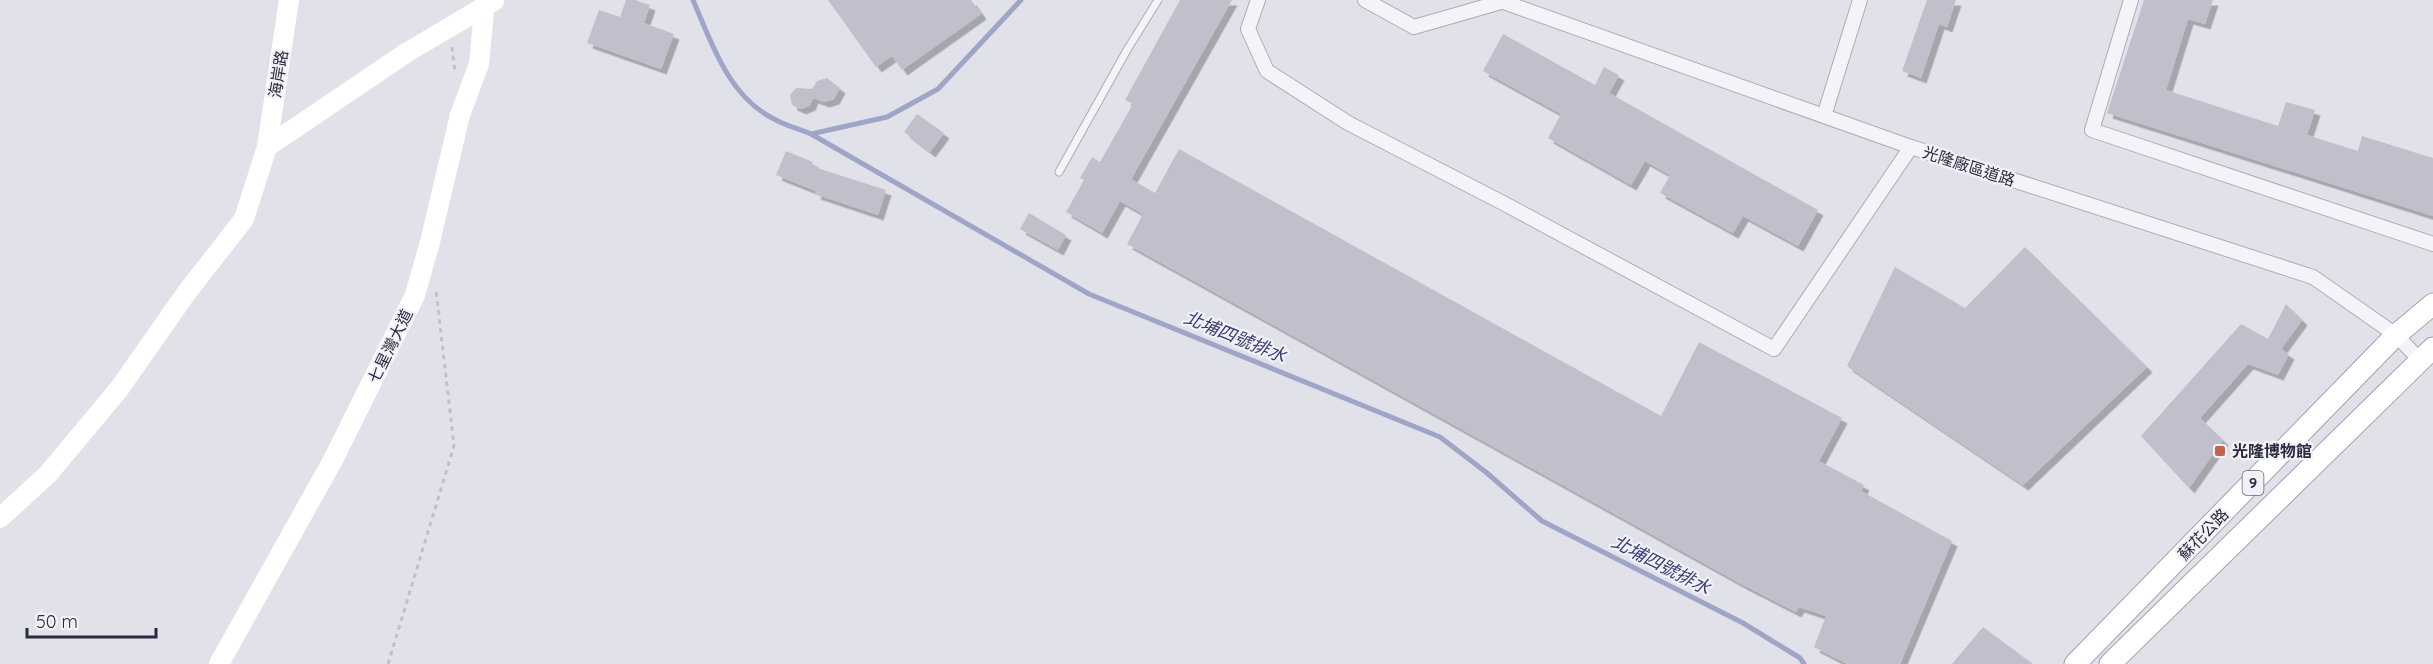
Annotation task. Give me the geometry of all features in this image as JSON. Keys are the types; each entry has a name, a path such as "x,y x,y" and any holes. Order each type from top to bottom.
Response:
{"main road":[{"name":"蘇花公路","path":"2075,664 2396,335 2433,304"},
{"name":"蘇花公路","path":"2110,664 2426,354"}],"street":[{"name":"海岸路","path":"0,518 48,474 119,389 187,292 244,219 267,147 289,0"},
{"path":"1258,0 1248,29 1267,71 1348,123 1505,204 1774,349 1911,147"},
{"name":"光隆廠區道路","path":"1365,0 1414,27 1499,1 1911,147 2313,277 2426,354"},
{"path":"1824,116 1860,0"},
{"path":"2131,0 2092,130 2433,244"},
{"path":"267,147 406,53 489,2"},
{"name":"七星灣大道","path":"219,664 333,460 415,295 460,115 479,64 489,2"}],"lane":[{"path":"1059,172 1127,50 1158,0"}],"path":[{"path":"450,28 456,82"},
{"path":"388,664 454,446 436,287"}],"building":[{"path":"626,0 635,0 650,5 644,23 674,34 661,69 587,43 599,10 620,17"},
{"path":"828,0 971,0 981,14 902,70 892,56 876,67"},
{"path":"1180,0 1232,0 1131,179 1155,193 1179,149 1661,416 1699,342 1842,418 1819,461 1864,485 1861,491 1952,541 1900,664 1847,664 1814,647 1826,616 1799,607 1796,612 1743,585 1127,244 1143,214 1120,201 1102,233 1066,212 1084,180 1080,178 1092,157 1100,162 1133,104 1125,100"},
{"path":"1927,0 1956,0 1947,27 1939,24 1921,78 1902,71"},
{"path":"2144,0 2213,0 2205,24 2188,19 2166,90 2278,126 2286,102 2315,110 2307,135 2358,151 2362,136 2433,158 2433,216 2107,113"},
{"path":"1503,34 1595,85 1604,67 1619,75 1609,93 1818,210 1798,246 1743,216 1733,233 1660,193 1670,175 1645,161 1631,185 1548,138 1561,114 1483,71"},
{"path":"827,78 840,88 834,99 824,102 813,98 810,105 801,109 792,105 790,95 796,88 812,89 817,81"},
{"path":"917,114 944,133 930,152 904,132"},
{"path":"786,151 813,162 811,166 886,190 878,215 815,194 816,191 776,175"},
{"path":"1029,213 1066,235 1058,250 1020,229"},
{"path":"2025,247 2147,367 2023,485 1847,366 1895,267 1965,308"},
{"path":"2286,304 2302,320 2281,349 2289,354 2278,375 2248,364 2200,418 2223,440 2189,488 2141,436 2241,324 2268,339"},
{"path":"1983,627 2033,664 1952,664"}],"waterway":[{"name":"北埔四號排水","path":"693,0 715,52 734,84 760,110 780,122 811,134 1089,294 1440,437 1487,473 1542,521 1743,623 1800,658 1804,664"},
{"path":"811,134 887,117 938,89 1021,0"}],"place":[{"name":"光隆博物館","path":"2220,451"}]}
